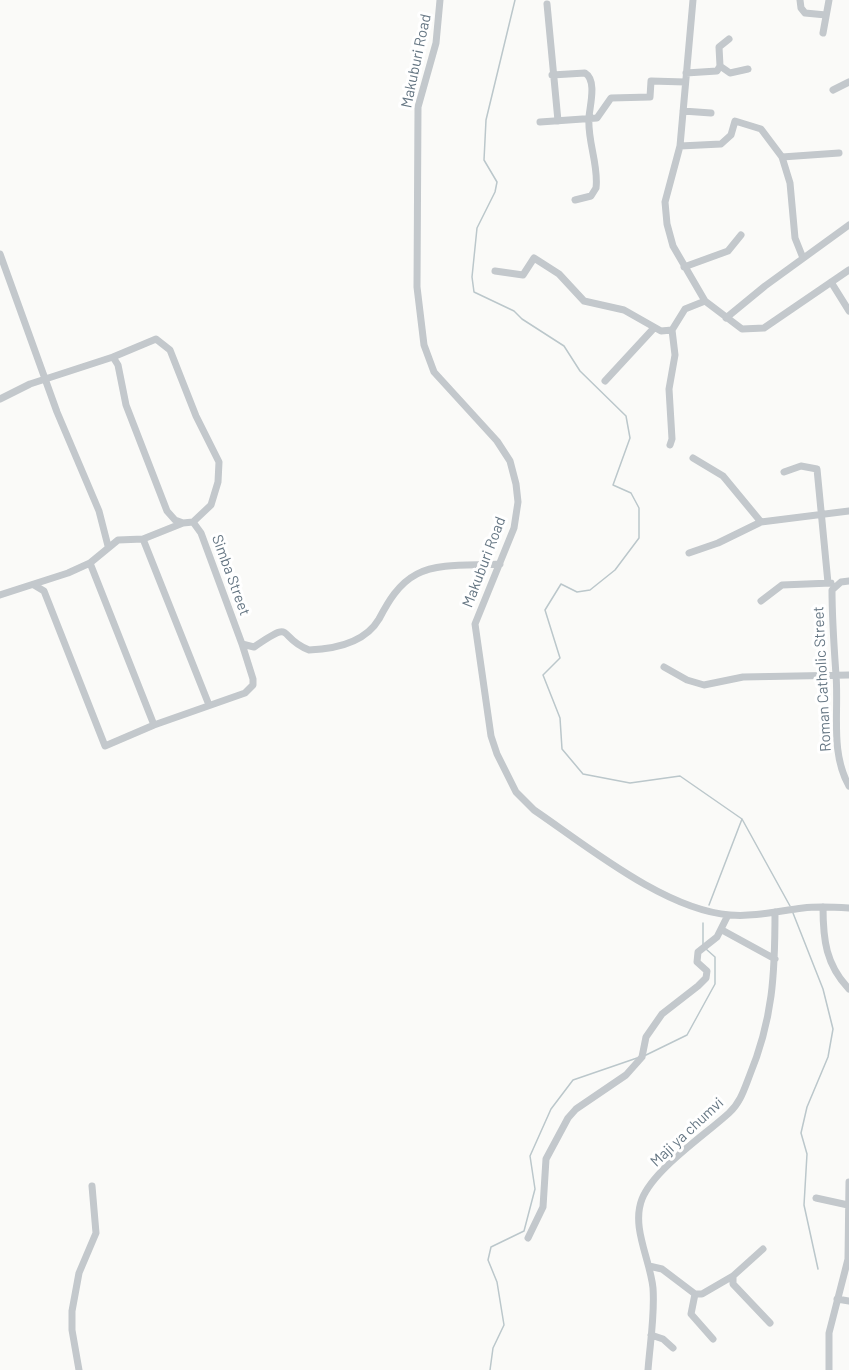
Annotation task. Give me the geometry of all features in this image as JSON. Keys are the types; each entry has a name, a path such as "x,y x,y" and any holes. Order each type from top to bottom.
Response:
{"street":[{"name":"Makuburi Road","path":"440,0 436,43 418,106 416,167 420,310 423,345 434,372 482,421 510,461 518,502 514,528 475,624 491,736 497,754 516,792 534,810 671,898 702,910 728,915 759,915 801,908 849,908"},
{"path":"693,0 680,146 667,194 666,213 670,237 684,267 705,301 742,330 764,328 849,270"},
{"path":"800,0 801,8 805,13 826,15"},
{"path":"823,33 829,0"},
{"path":"547,4 558,121"},
{"path":"540,122 589,120 600,116 611,98 649,99 651,81 717,71 720,66 719,47 729,39"},
{"path":"720,66 730,73 748,69"},
{"path":"552,75 585,73 589,75 591,100 589,120 596,188 591,196 575,200"},
{"path":"833,90 849,82"},
{"path":"683,111 711,113"},
{"path":"680,146 721,144 731,135 735,121 761,129 782,157 790,183 795,238 803,258"},
{"path":"782,157 839,153"},
{"path":"726,318 849,225"},
{"path":"684,267 728,251 741,235"},
{"path":"0,254 45,380 99,511 108,546"},
{"path":"495,272 523,275 530,260 534,258 559,274 584,301 624,310 661,331 672,330"},
{"path":"831,282 849,311"},
{"path":"670,445 672,439 669,389 675,355 672,330 685,309 705,301"},
{"path":"605,381 654,328"},
{"path":"0,399 156,339 170,350 196,416 219,462 218,482 211,505 193,522"},
{"path":"113,357 118,365 126,405 167,511 175,520 183,523"},
{"path":"693,458 723,476 761,522"},
{"path":"784,472 801,466 816,467 828,583"},
{"path":"689,553 718,543 761,522 849,511"},
{"name":"Simba Street","path":"0,595 90,563 108,546 125,538 143,539 183,523 193,522 201,533 253,679 253,685 245,693 208,705"},
{"path":"31,585 37,585 44,591 105,746 208,705 143,539"},
{"path":"90,563 154,725"},
{"path":"242,644 254,647 276,632 283,631 305,649 316,650 340,645 362,636 375,625 390,598 409,580 425,570 500,564"},
{"path":"761,601 782,585 849,581"},
{"name":"Roman Catholic Street","path":"841,582 832,590 836,727 841,769 848,781"},
{"path":"664,667 687,680 704,685 743,677 849,675"},
{"path":"823,907 823,934 829,960 835,973 849,989"},
{"name":"Maji ya chumvi","path":"648,1370 653,1298 650,1266 639,1224 641,1200 651,1184 706,1130 729,1113 740,1098 755,1063 771,1009 775,959 775,912"},
{"path":"528,1238 543,1207 546,1159 568,1118 576,1109 623,1078 640,1060 646,1037 662,1014 706,978 707,971 697,962 698,952 722,930 728,915"},
{"path":"722,930 775,959"},
{"path":"830,1369 829,1333 848,1259 849,1182"},
{"path":"79,1370 72,1330 72,1311 79,1273 96,1233 92,1186"},
{"path":"816,1198 848,1205"},
{"path":"650,1266 662,1269 695,1294 702,1294 733,1276 763,1249"},
{"path":"733,1276 735,1288 770,1323"},
{"path":"695,1294 691,1314 714,1339"},
{"path":"837,1299 849,1301"},
{"path":"651,1335 663,1339 673,1348"}],"waterway":[{"path":"515,0 486,120 484,160 497,182 495,192 477,228 472,277 474,292 514,311 522,319 564,346 580,371 626,416 630,438 613,485 631,493 639,508 639,538 615,570 590,590 577,592 561,584 545,610 560,658 543,675 560,718 562,749 583,774 630,783 680,776 742,819 790,906"},
{"path":"709,905 742,819"},
{"path":"793,913 823,989 833,1029 828,1057 807,1107 801,1133 807,1154 804,1205 818,1269"},
{"path":"703,923 703,945"},
{"path":"644,1056 687,1035 715,984 715,957 706,949"},
{"path":"490,1370 493,1348 504,1325 497,1282 488,1260 491,1247 524,1231 535,1189 530,1156 551,1109 573,1080 637,1058"}]}
